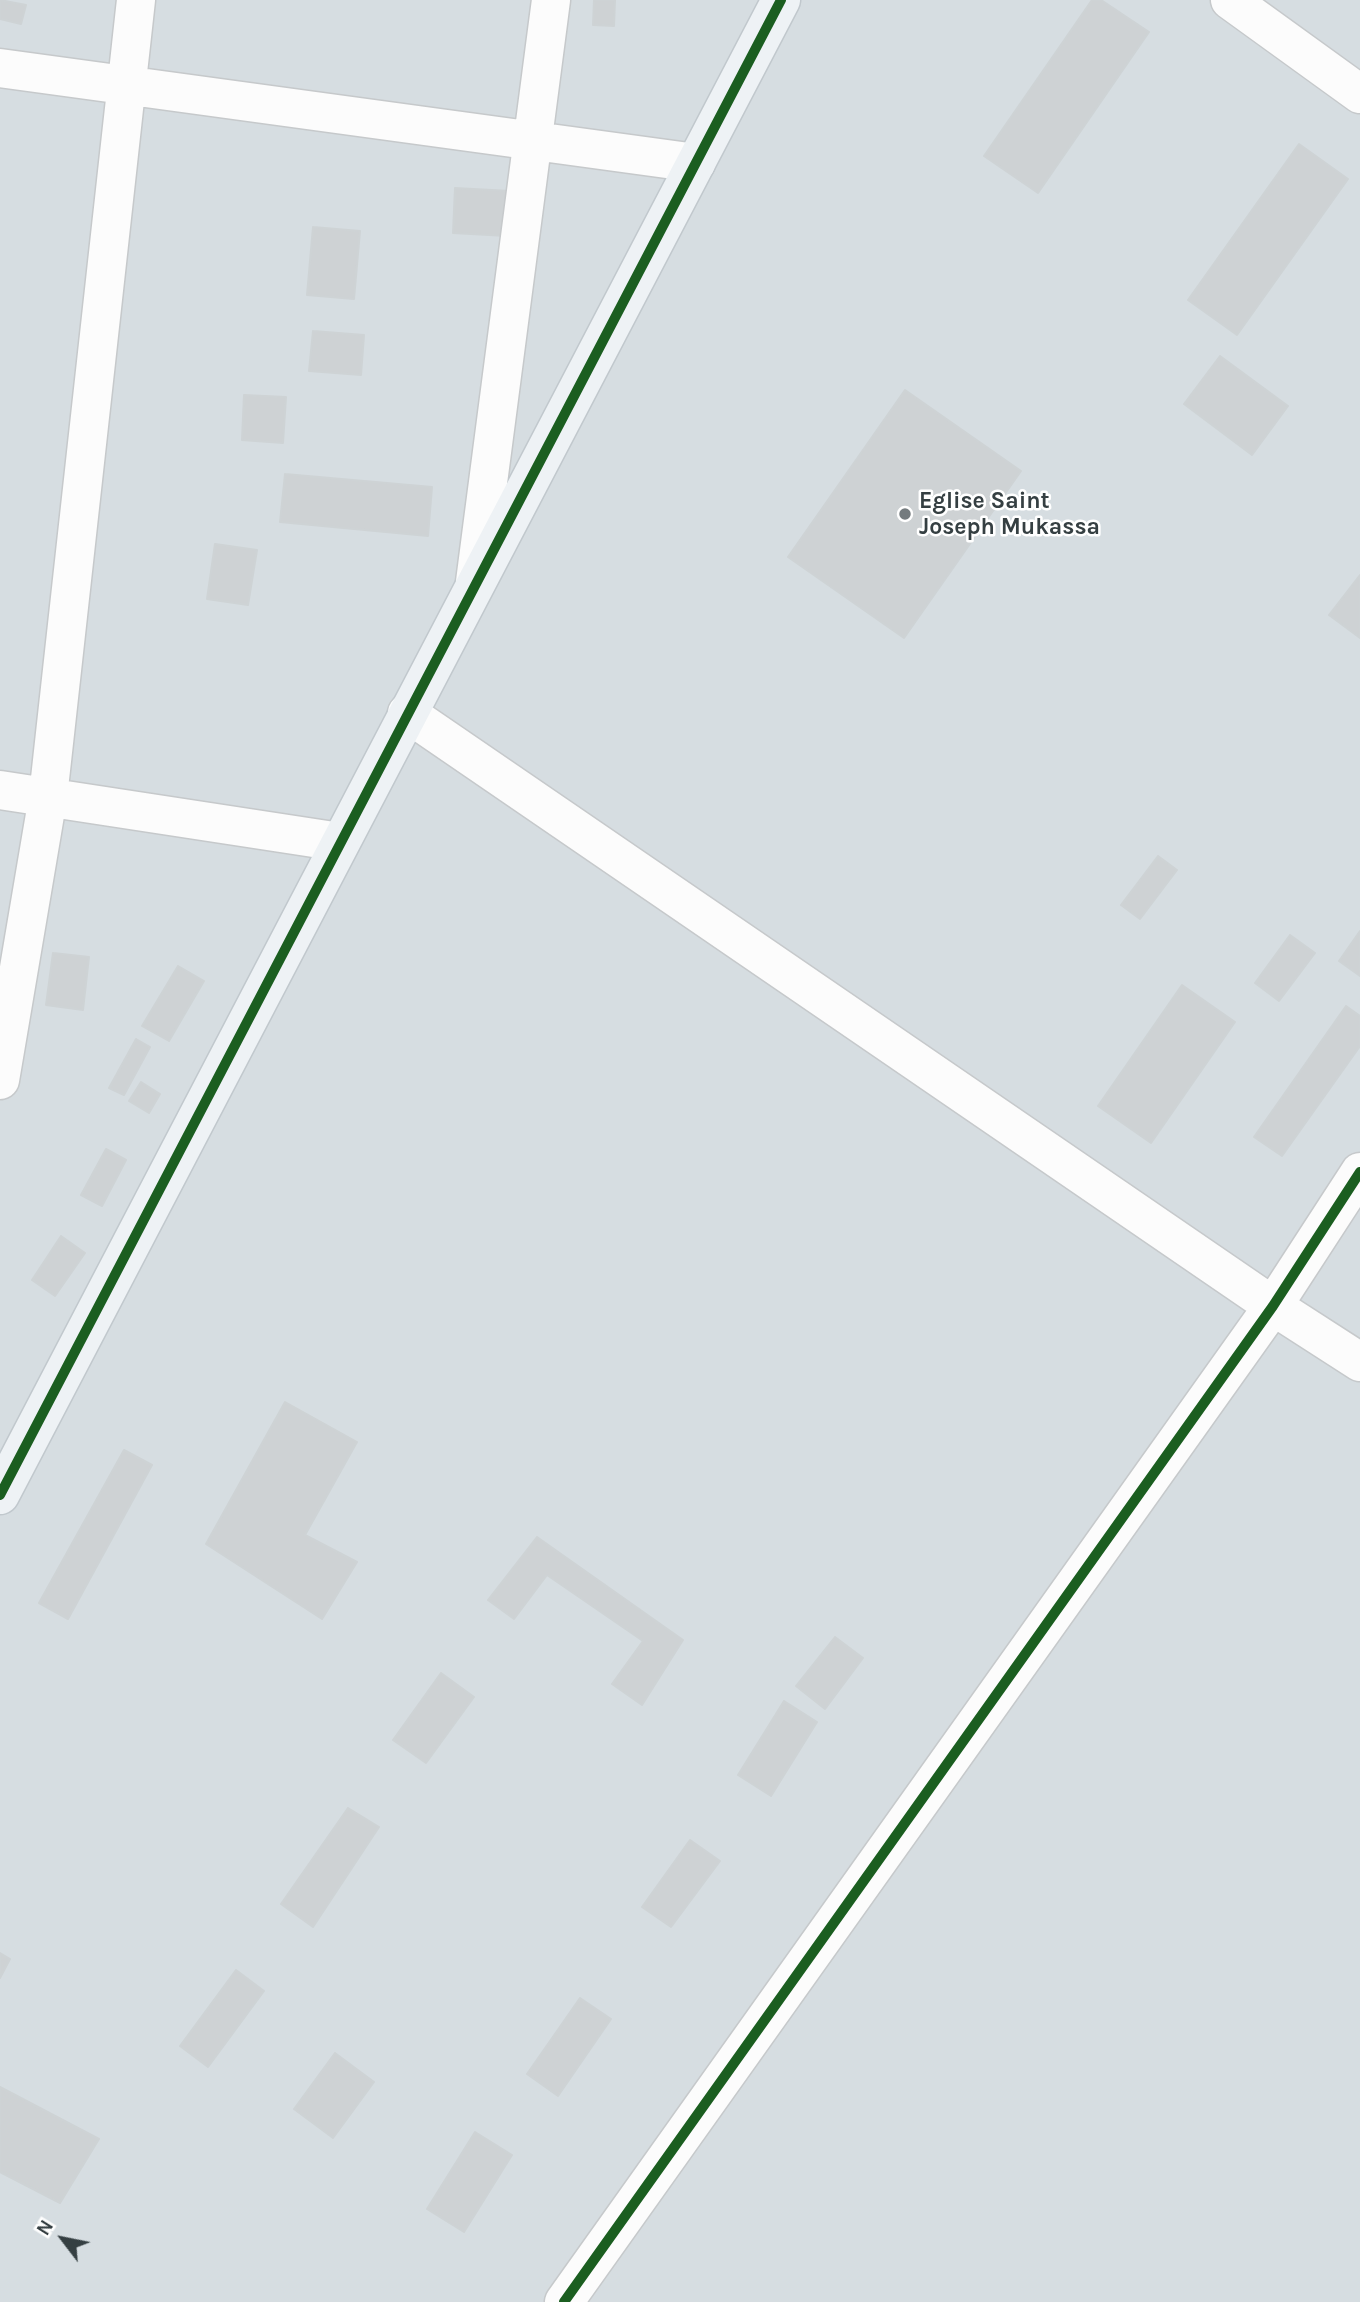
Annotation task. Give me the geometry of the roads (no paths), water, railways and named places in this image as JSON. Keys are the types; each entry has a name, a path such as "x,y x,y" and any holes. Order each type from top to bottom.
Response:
{"street":[{"path":"0,1080 48,797 136,0"},
{"path":"474,588 551,0"},
{"path":"0,1495 10,1461 340,842 781,0"},
{"path":"1230,0 1267,11 1360,94"},
{"path":"0,68 696,163"},
{"path":"407,712 1273,1306 1360,1362"},
{"path":"0,790 340,842"},
{"path":"564,2302 1273,1306 1360,1172"}],"place":[{"name":"Eglise Saint Joseph Mukassa","path":"905,514"}]}
